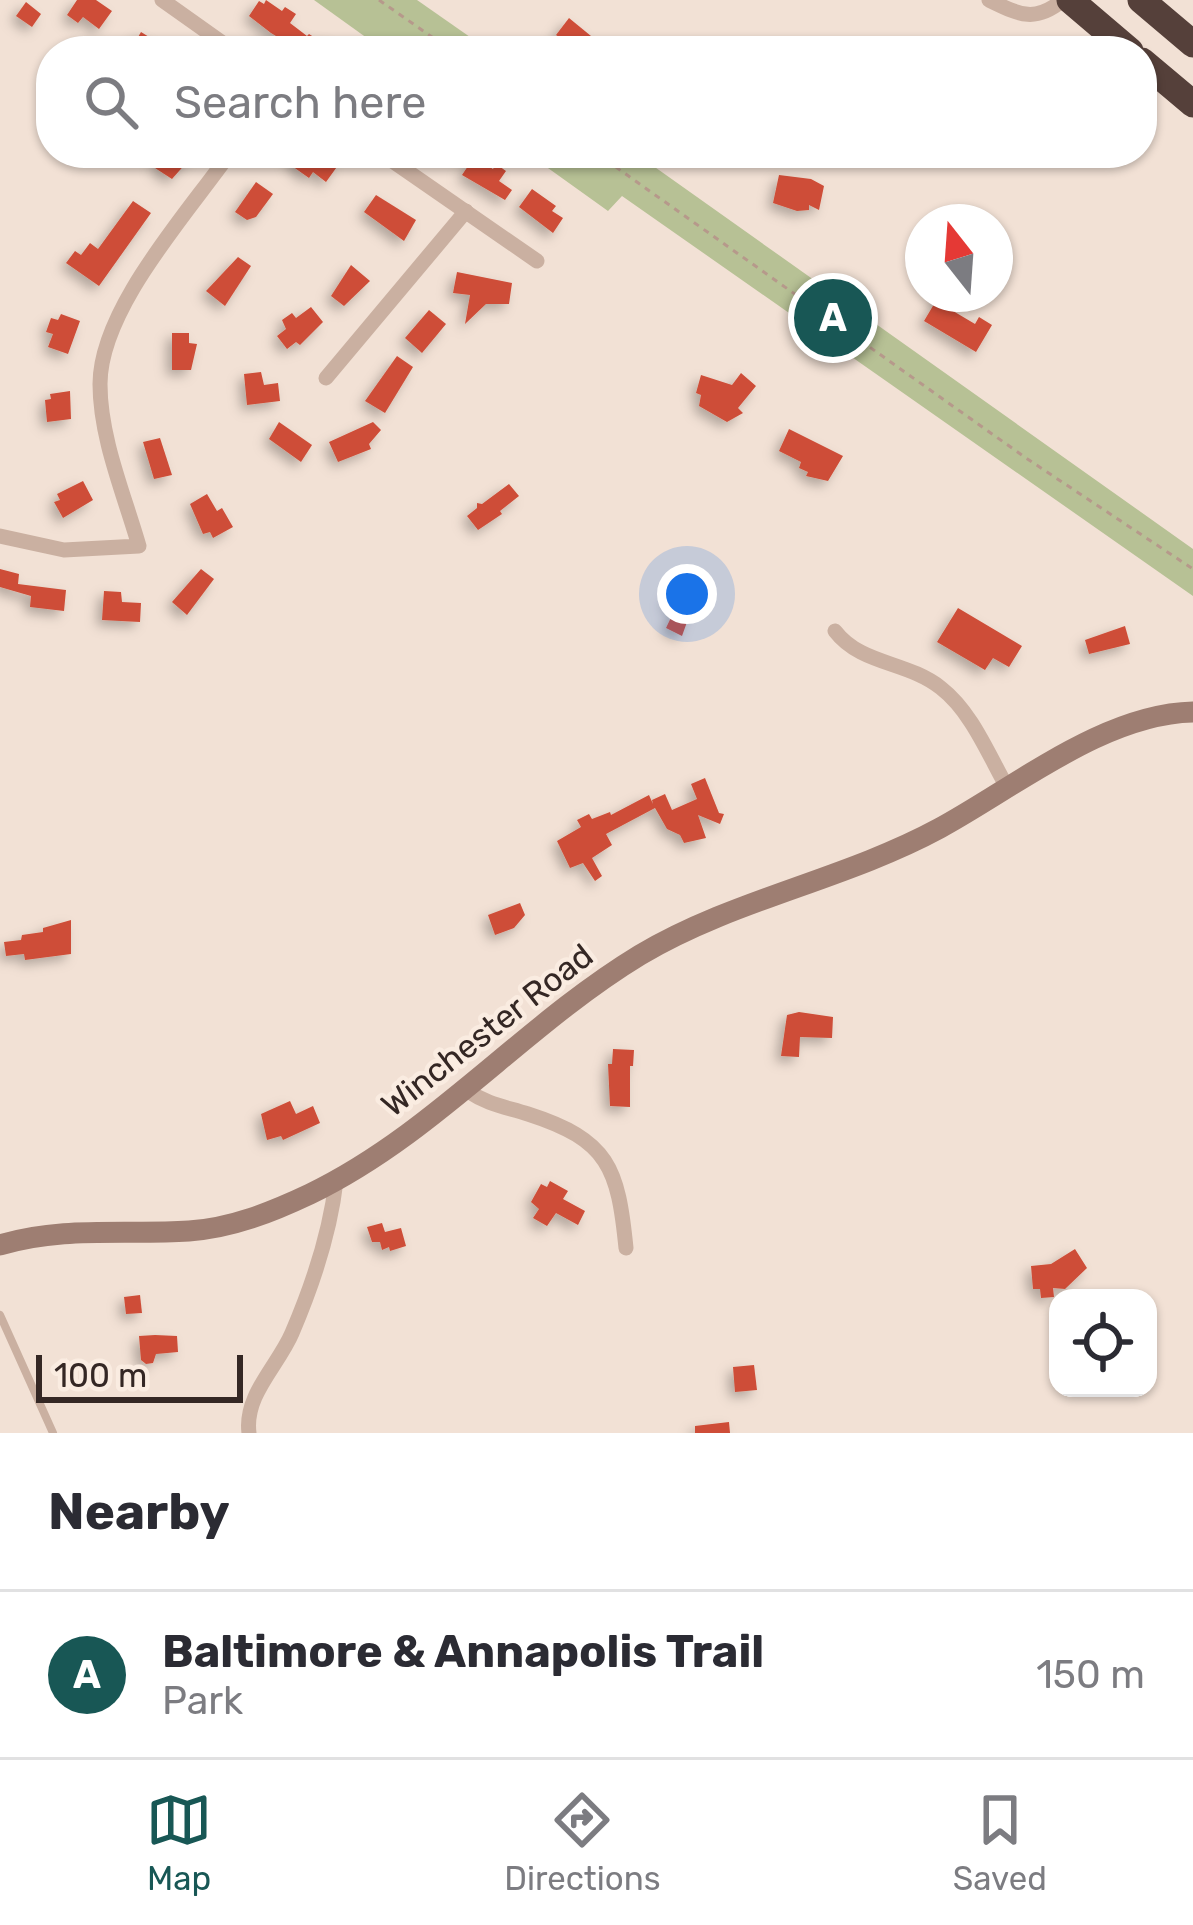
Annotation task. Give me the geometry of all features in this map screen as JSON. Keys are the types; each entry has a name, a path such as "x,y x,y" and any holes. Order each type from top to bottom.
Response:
{"highway":[{"path":"1066,0 1111,36"},
{"path":"1142,0 1193,44"},
{"path":"1157,74 1193,104"}],"street":[{"path":"163,0 213,36"},
{"path":"989,0 1027,15 1047,13 1066,0"},
{"path":"0,536 64,550 139,546 102,414 101,360 108,333 125,301 219,168"},
{"path":"403,168 537,261"},
{"path":"326,378 466,211"},
{"path":"835,631 849,650 905,668 943,689 970,723 1008,789"},
{"name":"Winchester Road","path":"0,1245 56,1233 217,1227 279,1208 388,1149 575,998 668,939 885,855 1116,728 1158,715 1193,712"},
{"path":"466,1090 489,1105 527,1114 592,1144 620,1191 626,1248"},
{"path":"249,1433 247,1414 289,1340 313,1281 336,1181"}],"lane":[{"path":"0,1315 53,1433"}],"path":[{"path":"380,0 431,36"},
{"path":"617,168 1026,458 1193,568"}],"green space":[{"path":"314,0 417,0 469,36 364,36"},
{"path":"548,168 656,168 1193,549 1193,596 622,196 608,211"}],"building":[{"path":"77,0 96,0 112,11 99,29 83,17 78,23 67,15"},
{"path":"266,0 296,14 290,23 307,36 276,36 249,16 259,1 264,4"},
{"path":"26,2 41,14 32,27 16,16"},
{"path":"569,18 591,36 558,36"},
{"path":"155,168 182,168 172,179"},
{"path":"295,168 336,168 326,182 313,172 309,178"},
{"path":"467,168 502,168 506,171 499,181 512,190 505,200 462,175"},
{"path":"779,175 811,179 824,186 819,210 809,205 809,210 797,211 773,203"},
{"path":"256,182 273,194 256,217 247,220 235,212"},
{"path":"532,189 556,206 552,211 563,218 553,233 519,207"},
{"path":"376,195 416,220 404,241 364,212"},
{"path":"133,201 151,213 99,286 66,263 90,243 98,249"},
{"path":"238,257 251,266 225,306 206,291"},
{"path":"351,265 370,281 344,306 331,296"},
{"path":"457,272 512,283 509,304 486,304 465,324 470,295 453,293"},
{"path":"311,307 323,322 300,345 296,342 287,349 277,336 286,329 282,320 292,313 296,318"},
{"path":"429,310 446,324 422,353 405,338"},
{"path":"929,312 955,312 975,324 979,317 992,325 976,352 924,321"},
{"path":"61,314 80,321 68,354 48,347 53,334 46,332 51,318 58,320"},
{"path":"172,333 189,333 189,343 197,344 191,370 172,370"},
{"path":"397,356 413,367 385,413 365,401"},
{"path":"261,372 264,385 278,383 280,401 247,405 244,374"},
{"path":"741,373 756,386 738,408 743,413 727,422 699,406 701,395 696,393 701,375 732,385"},
{"path":"70,391 71,419 47,422 45,400 51,399 50,394"},
{"path":"279,422 312,445 301,462 269,439"},
{"path":"373,422 381,430 369,444 371,449 338,462 329,442"},
{"path":"789,429 843,456 828,481 806,476 808,472 799,468 801,462 779,451"},
{"path":"160,438 172,475 154,479 143,442"},
{"path":"83,481 93,500 63,518 54,502 60,500 57,494"},
{"path":"509,484 519,496 478,530 467,516 477,503"},
{"path":"207,494 233,527 213,538 210,532 203,534 190,504"},
{"path":"0,569 19,574 18,584 66,590 64,611 30,607 31,596 0,587"},
{"path":"201,569 214,579 187,615 172,602"},
{"path":"682,573 701,583 682,636 666,628 675,609 666,605"},
{"path":"104,591 121,592 122,602 141,603 140,622 102,620"},
{"path":"958,608 1022,646 1009,667 993,658 985,670 937,642"},
{"path":"1125,626 1130,644 1089,654 1085,640"},
{"path":"705,778 719,813 724,814 720,824 698,815 706,838 684,843 680,835 667,829 655,808 606,834 612,845 592,858 602,876 595,881 583,863 570,868 557,841 581,827 577,820 589,814 592,819 611,815 649,795 653,804 652,800 665,794 672,810 697,799 691,784"},
{"path":"520,903 525,915 514,928 495,935 488,915"},
{"path":"71,920 71,954 25,960 24,954 6,956 4,942"},
{"path":"787,1015 833,1017 832,1038 800,1037 799,1057 781,1056"},
{"path":"613,1049 634,1050 630,1107 610,1106 608,1064 612,1064"},
{"path":"290,1101 296,1114 313,1106 320,1123 283,1140 281,1136 267,1140 261,1114"},
{"path":"550,1181 568,1191 563,1199 585,1211 578,1225 556,1213 547,1226 533,1218 539,1209 531,1202 541,1184 547,1187"},
{"path":"382,1223 385,1232 401,1228 406,1246 390,1251 372,1242 367,1227"},
{"path":"1075,1249 1087,1268 1065,1289 1049,1289 1049,1297 1041,1298 1040,1289 1033,1289 1031,1266 1051,1264"},
{"path":"140,1295 142,1313 126,1314 124,1297"},
{"path":"139,1336 177,1336 178,1352 156,1354 153,1363 146,1364 141,1360"},
{"path":"754,1365 757,1390 735,1392 733,1367"},
{"path":"729,1422 730,1433 695,1433 695,1426"}],"place":[{"name":"Baltimore & Annapolis Trail","path":"833,318"}]}
